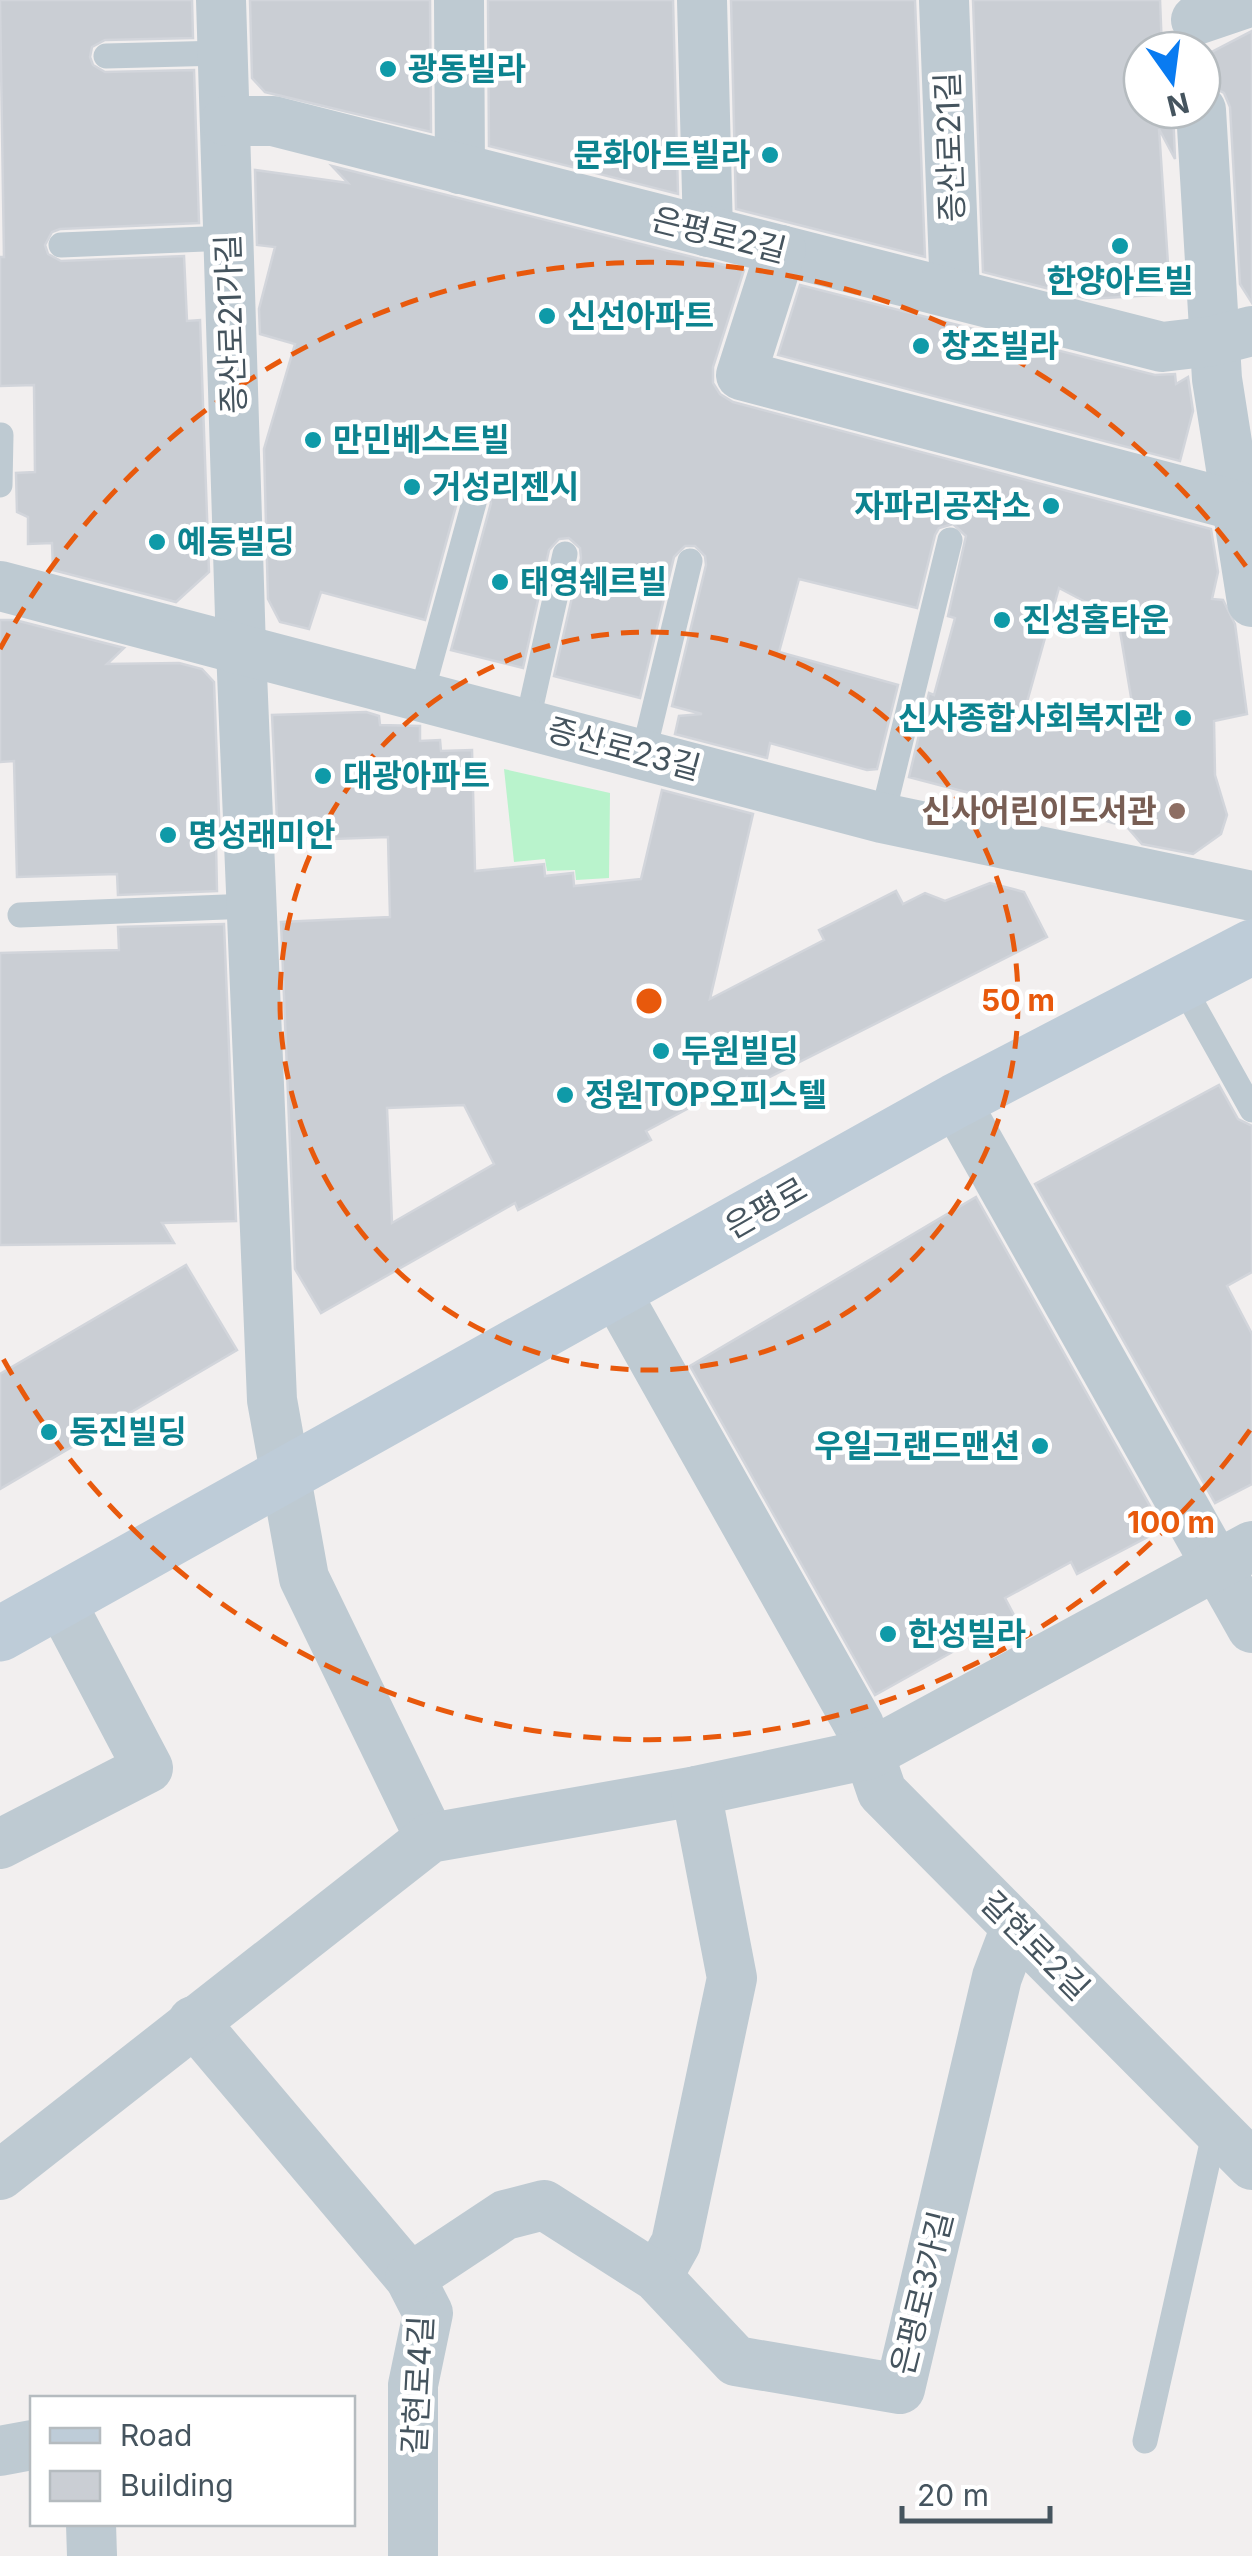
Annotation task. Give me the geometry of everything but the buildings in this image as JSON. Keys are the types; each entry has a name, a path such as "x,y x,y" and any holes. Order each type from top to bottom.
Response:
{"main road":[{"name":"은평로","path":"0,1634 955,1101 1252,947"}],"street":[{"name":"증산로21가길","path":"221,0 241,649"},
{"path":"702,0 708,232"},
{"name":"증산로21길","path":"944,0 954,294"},
{"path":"1197,23 1252,1"},
{"path":"459,4 460,169"},
{"name":"은평로2길","path":"226,120 273,122 1162,347 1232,336"},
{"path":"1203,130 1232,336 1238,506 1252,602"},
{"path":"781,250 741,374 1238,506"},
{"name":"증산로23길","path":"0,586 882,818 1252,896"},
{"path":"241,649 270,1375 283,1475 304,1578 430,1838"},
{"path":"955,1101 1234,1556 1252,1628"},
{"name":"갈현로2길","path":"616,1292 859,1725 882,1792 1252,2165"},
{"path":"0,2176 430,1838 696,1791 869,1754 1234,1556"},
{"path":"0,1844 148,1768 60,1601"},
{"path":"657,2277 676,2243 732,1978 696,1791"},
{"name":"은평로3가길","path":"410,2278 505,2215 544,2205 657,2277 736,2360 900,2389 997,1977 1016,1927"},
{"path":"193,2021 410,2278"},
{"name":"갈현로4길","path":"410,2278 428,2313 414,2385 413,2556"},
{"path":"0,2451 30,2445"},
{"path":"91,2526 92,2556"}],"lane":[{"path":"106,56 223,53"},
{"path":"61,245 229,238"},
{"path":"0,486 1,435"},
{"path":"421,696 475,499"},
{"path":"882,818 950,540"},
{"path":"527,724 565,554"},
{"path":"643,754 690,561"},
{"path":"20,915 251,906"},
{"path":"1181,983 1252,1110"},
{"path":"1145,2441 1215,2130"}],"green space":[{"path":"504,769 610,793 609,878 576,880 575,870 547,871 545,859 514,862"}],"place":[{"name":"광동빌라","path":"388,69"},
{"name":"문화아트빌라","path":"770,155"},
{"name":"한양아트빌","path":"1120,246"},
{"name":"신선아파트","path":"547,316"},
{"name":"창조빌라","path":"921,346"},
{"name":"만민베스트빌","path":"313,440"},
{"name":"거성리젠시","path":"412,487"},
{"name":"자파리공작소","path":"1051,506"},
{"name":"예동빌딩","path":"157,542"},
{"name":"태영쉐르빌","path":"500,582"},
{"name":"진성홈타운","path":"1002,620"},
{"name":"신사종합사회복지관","path":"1183,718"},
{"name":"대광아파트","path":"323,776"},
{"name":"신사어린이도서관","path":"1177,811"},
{"name":"명성래미안","path":"168,835"},
{"name":"두원빌딩","path":"661,1051"},
{"name":"정원TOP오피스텔","path":"565,1095"},
{"name":"동진빌딩","path":"49,1432"},
{"name":"우일그랜드맨션","path":"1040,1446"},
{"name":"한성빌라","path":"888,1634"}]}
